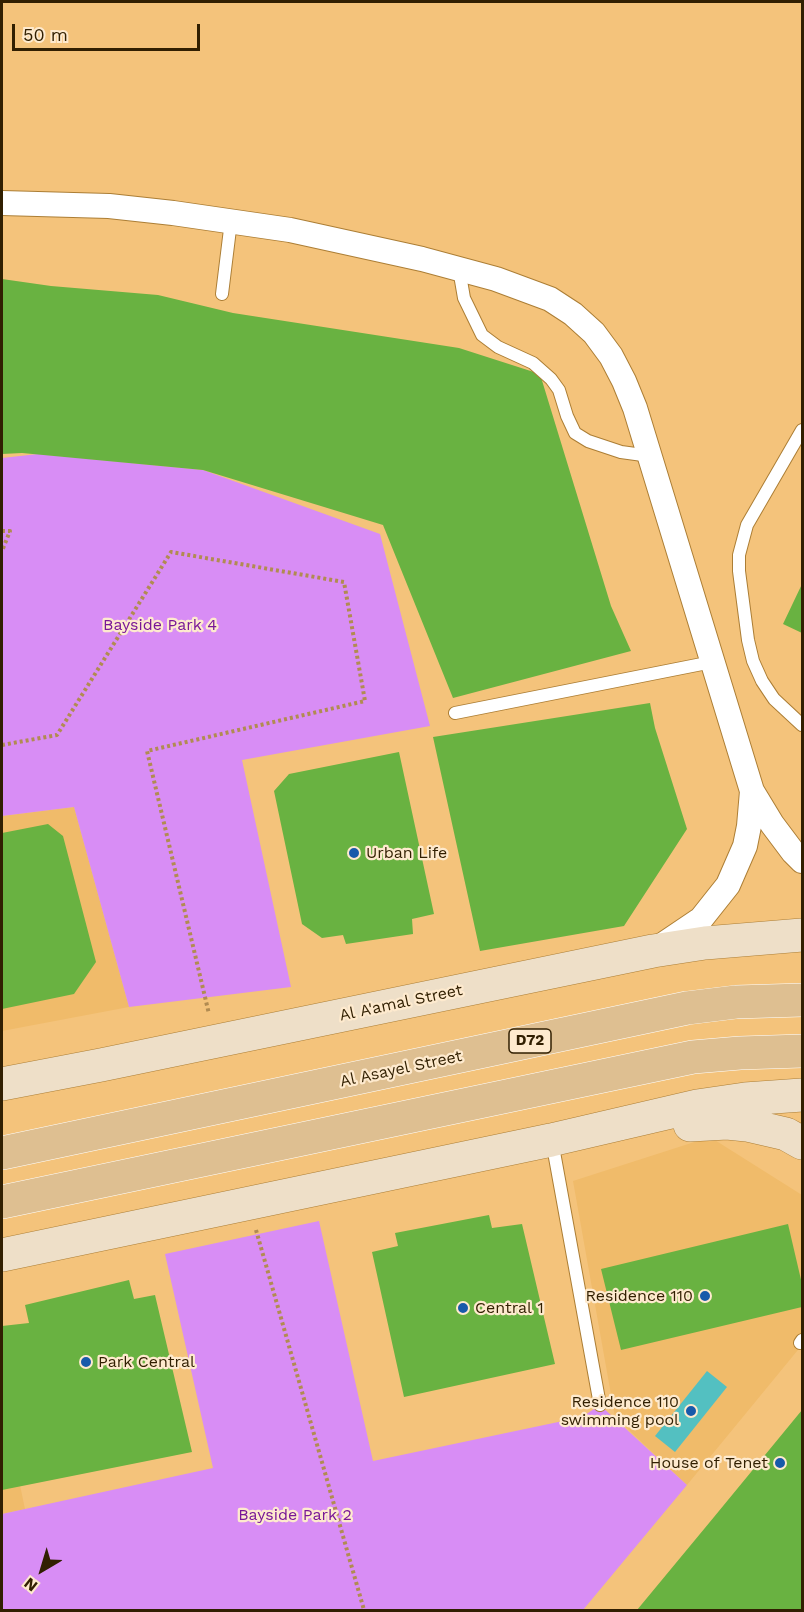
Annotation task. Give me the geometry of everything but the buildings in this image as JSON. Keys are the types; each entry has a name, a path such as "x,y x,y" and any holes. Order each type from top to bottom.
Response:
{"main road":[{"name":"Al Asayel Street","path":"2,1153 687,1008 736,1002 802,1000"},
{"path":"2,1202 693,1057 802,1051"}],"street":[{"path":"2,203 109,206 231,221 346,242 459,269 524,288 550,299 573,314 594,333 611,356 624,381 650,456 752,792 772,824 802,861"},
{"path":"653,951 701,919 728,885 745,846 752,792"},
{"name":"Al A'amal Street","path":"2,1084 653,951 715,942 802,935"},
{"path":"2,1255 551,1140 706,1105 745,1099 802,1095"},
{"path":"601,1128 640,1130 707,1124 747,1125 786,1134 802,1143"}],"lane":[{"path":"222,294 231,221"},
{"path":"459,269 464,298 482,336 498,347 533,363 551,378 559,390 575,433 588,441 621,452 650,456"},
{"path":"802,430 747,525 739,555 739,571 747,640 753,661 774,699 802,725"},
{"path":"455,713 712,662"},
{"path":"551,1140 600,1404"}],"path":[{"path":"2,531 10,531 2,551"},
{"path":"2,745 57,735 171,552 344,582 365,700 147,751 206,998"},
{"path":"257,1234 364,1611"}],"shaded area":[{"path":"74,807 129,1007 2,1031 2,816"},
{"path":"710,1137 802,1195 802,1345 687,1485 615,1417 573,1181"},
{"path":"2,1399 25,1509 2,1514"}],"green space":[{"name":"Bayside Park 4","path":"38,454 203,470 380,534 430,726 242,760 291,987 129,1007 74,807 2,816 2,458"},
{"name":"Bayside Park 2","path":"319,1221 373,1461 582,1417 600,1405 687,1485 583,1610 2,1610 2,1514 213,1468 165,1254"}],"water":[{"name":"Residence 110 swimming pool","path":"707,1371 727,1387 675,1452 655,1436"}],"place":[{"name":"Urban Life","path":"354,853"},
{"name":"Residence 110","path":"705,1296"},
{"name":"Central 1","path":"463,1308"},
{"name":"Park Central","path":"86,1362"},
{"name":"Residence 110 swimming pool","path":"691,1411"},
{"name":"House of Tenet","path":"780,1463"}]}
